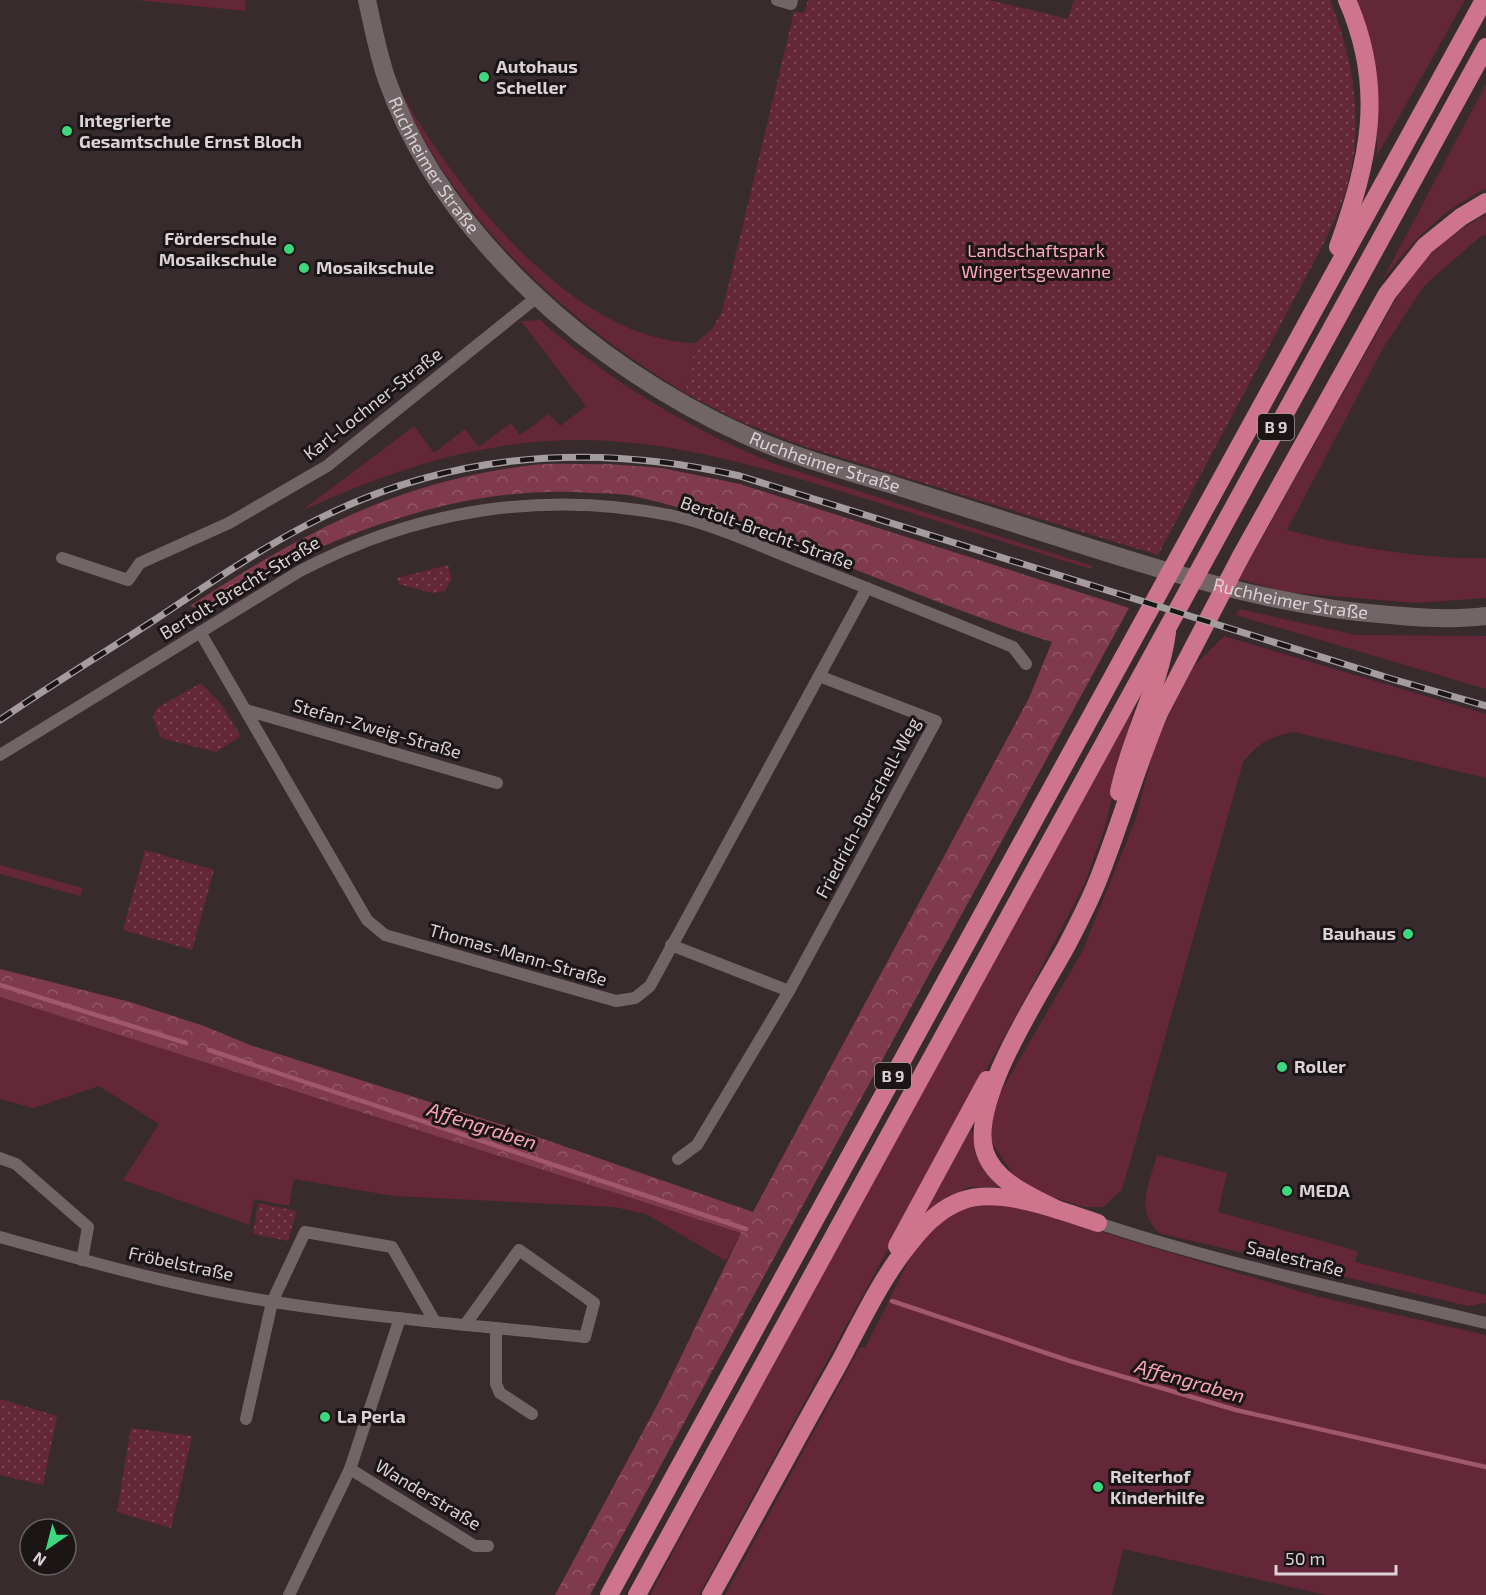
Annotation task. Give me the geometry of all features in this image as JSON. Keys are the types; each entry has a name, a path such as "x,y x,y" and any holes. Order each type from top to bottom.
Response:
{"highway":[{"path":"1320,296 1354,202 1370,137 1366,58 1347,0"},
{"name":"B 9","path":"609,1595 1484,0"},
{"name":"B 9","path":"637,1595 1486,47"},
{"path":"1114,835 1159,713 1241,556 1387,294 1425,246 1461,217 1486,202"},
{"name":"B 9","path":"711,1595 879,1289 897,1246 976,1100 988,1079 1005,1058 1084,912 1114,835 1115,811 1125,766 1164,660 1169,623"},
{"path":"1005,1058 982,1123 984,1151 994,1169 1006,1180 1058,1210"},
{"path":"879,1289 914,1238 931,1219 962,1200 1004,1198 1058,1210 1098,1223"}],"street":[{"name":"Ruchheimer Straße","path":"367,0 387,79 405,122 430,170 477,232 537,297 601,351 641,379 691,409 746,436 803,458 1100,551 1247,594 1342,612 1411,617 1486,616"},
{"path":"777,0 791,4 792,0"},
{"name":"Karl-Lochner-Straße","path":"62,558 128,580 140,563 229,523 327,466 537,297"},
{"name":"Bertolt-Brecht-Straße","path":"0,755 300,571 382,534 435,518 487,508 541,503 606,506 675,517 726,532 1013,647 1026,664"},
{"name":"Thomas-Mann-Straße","path":"200,632 367,920 385,934 616,1001 635,998 650,986 867,588"},
{"name":"Friedrich-Burschell-Weg","path":"678,1159 697,1145 789,991 936,721 819,676"},
{"name":"Stefan-Zweig-Straße","path":"246,710 497,783"},
{"path":"672,945 789,991"},
{"path":"0,1158 16,1164 88,1227 82,1260"},
{"name":"Saalestraße","path":"1098,1223 1146,1239 1276,1274 1486,1323"},
{"path":"246,1419 272,1302 304,1232 392,1247 435,1322"},
{"name":"Fröbelstraße","path":"0,1237 82,1260 272,1302 435,1322 465,1325 496,1328 585,1337 594,1303 519,1250 465,1325"},
{"name":"Wanderstraße","path":"289,1595 350,1469 400,1318"},
{"path":"496,1328 496,1384 500,1393 532,1414"},
{"name":"Wanderstraße","path":"350,1469 475,1546 488,1546"}],"green space":[{"path":"136,0 246,0 245,11"},
{"name":"Landschaftspark Wingertsgewanne","path":"808,0 989,0 1068,19 1074,0 1330,0 1345,46 1354,94 1355,142 1346,190 1325,241 1158,555 803,446 737,420 685,393 696,343 712,329 722,312 794,12 804,13"},
{"path":"1353,0 1465,0 1377,156 1377,76"},
{"path":"1486,84 1486,189 1455,206 1441,217 1403,255 1381,283"},
{"path":"397,85 449,167 483,210 520,251 561,287 604,316 650,335 696,343 685,393 596,332 516,261 481,222 449,179 421,134"},
{"path":"1486,214 1486,235 1481,236 1424,286 1382,350 1287,530 1386,551 1438,557 1486,558 1486,598 1415,603 1285,592 1239,579 1396,299 1422,262 1452,235"},
{"path":"540,320 594,364 652,402 743,450 775,464 1092,566 1091,569 782,474 698,453 612,441 569,440 525,443 466,453 383,477 301,511 414,426 434,453 465,429 479,447 511,423 520,435 549,414 560,426 586,406 521,321"},
{"path":"608,464 662,468 740,484 1129,608 590,1595 555,1595 661,1398 741,1233 0,997 0,969 130,1002 204,1026 250,1045 509,1127 753,1212 1029,698 1052,642 740,527 687,510 623,494 542,492 491,497 440,507 389,521 340,539 246,584 203,610 190,606 270,556 350,515 391,499 433,485 478,474 526,466"},
{"path":"448,565 452,579 445,591 432,593 399,584 397,578"},
{"path":"1239,609 1356,635 1486,636 1486,689 1236,615"},
{"path":"1224,636 1486,714 1486,778 1294,732 1272,738 1249,755 1243,762 1122,1190 1103,1207 1084,1207 1023,1188 991,1142 993,1105 1082,952 1135,821 1156,741 1194,666"},
{"path":"201,683 221,704 241,736 216,752 161,738 153,717 157,708"},
{"path":"1134,707 1105,827 1085,883 1026,997 699,1595 650,1595 845,1231"},
{"path":"145,850 214,870 192,950 123,930"},
{"path":"0,865 83,888 80,896 0,874"},
{"path":"0,997 741,1233 726,1261 646,1214 614,1207 393,1196 294,1179 289,1206 254,1199 249,1225 123,1180 159,1124 99,1086 33,1108 0,1099"},
{"path":"971,1129 979,1158 999,1187 968,1187 923,1216"},
{"path":"1157,1155 1227,1173 1218,1212 1358,1251 1355,1262 1486,1295 1486,1303 1468,1306 1159,1233 1147,1214 1146,1205 1148,1186"},
{"path":"969,1202 1018,1207 1315,1296 1486,1335 1486,1595 1326,1595 1123,1549 1112,1595 725,1595 860,1347 865,1348 918,1242 934,1225"},
{"path":"258,1203 297,1211 288,1241 253,1234"},
{"path":"0,1399 57,1416 43,1485 0,1475"},
{"path":"131,1428 192,1436 171,1528 117,1512"}],"waterway":[{"name":"Affengraben","path":"0,985 186,1043"},
{"name":"Affengraben","path":"209,1050 746,1229"},
{"name":"Affengraben","path":"892,1301 1070,1361 1236,1410 1486,1467"}],"railway":[{"path":"0,720 284,537 355,502 408,483 462,469 516,461 571,457 627,459 683,465 740,476 1392,679 1486,706"}],"place":[{"name":"Autohaus Scheller","path":"484,77"},
{"name":"Integrierte Gesamtschule Ernst Bloch","path":"67,131"},
{"name":"Förderschule Mosaikschule","path":"289,249"},
{"name":"Mosaikschule","path":"304,268"},
{"name":"Bauhaus","path":"1408,934"},
{"name":"Roller","path":"1282,1067"},
{"name":"MEDA","path":"1287,1191"},
{"name":"La Perla","path":"325,1417"},
{"name":"Reiterhof Kinderhilfe","path":"1098,1487"}]}
